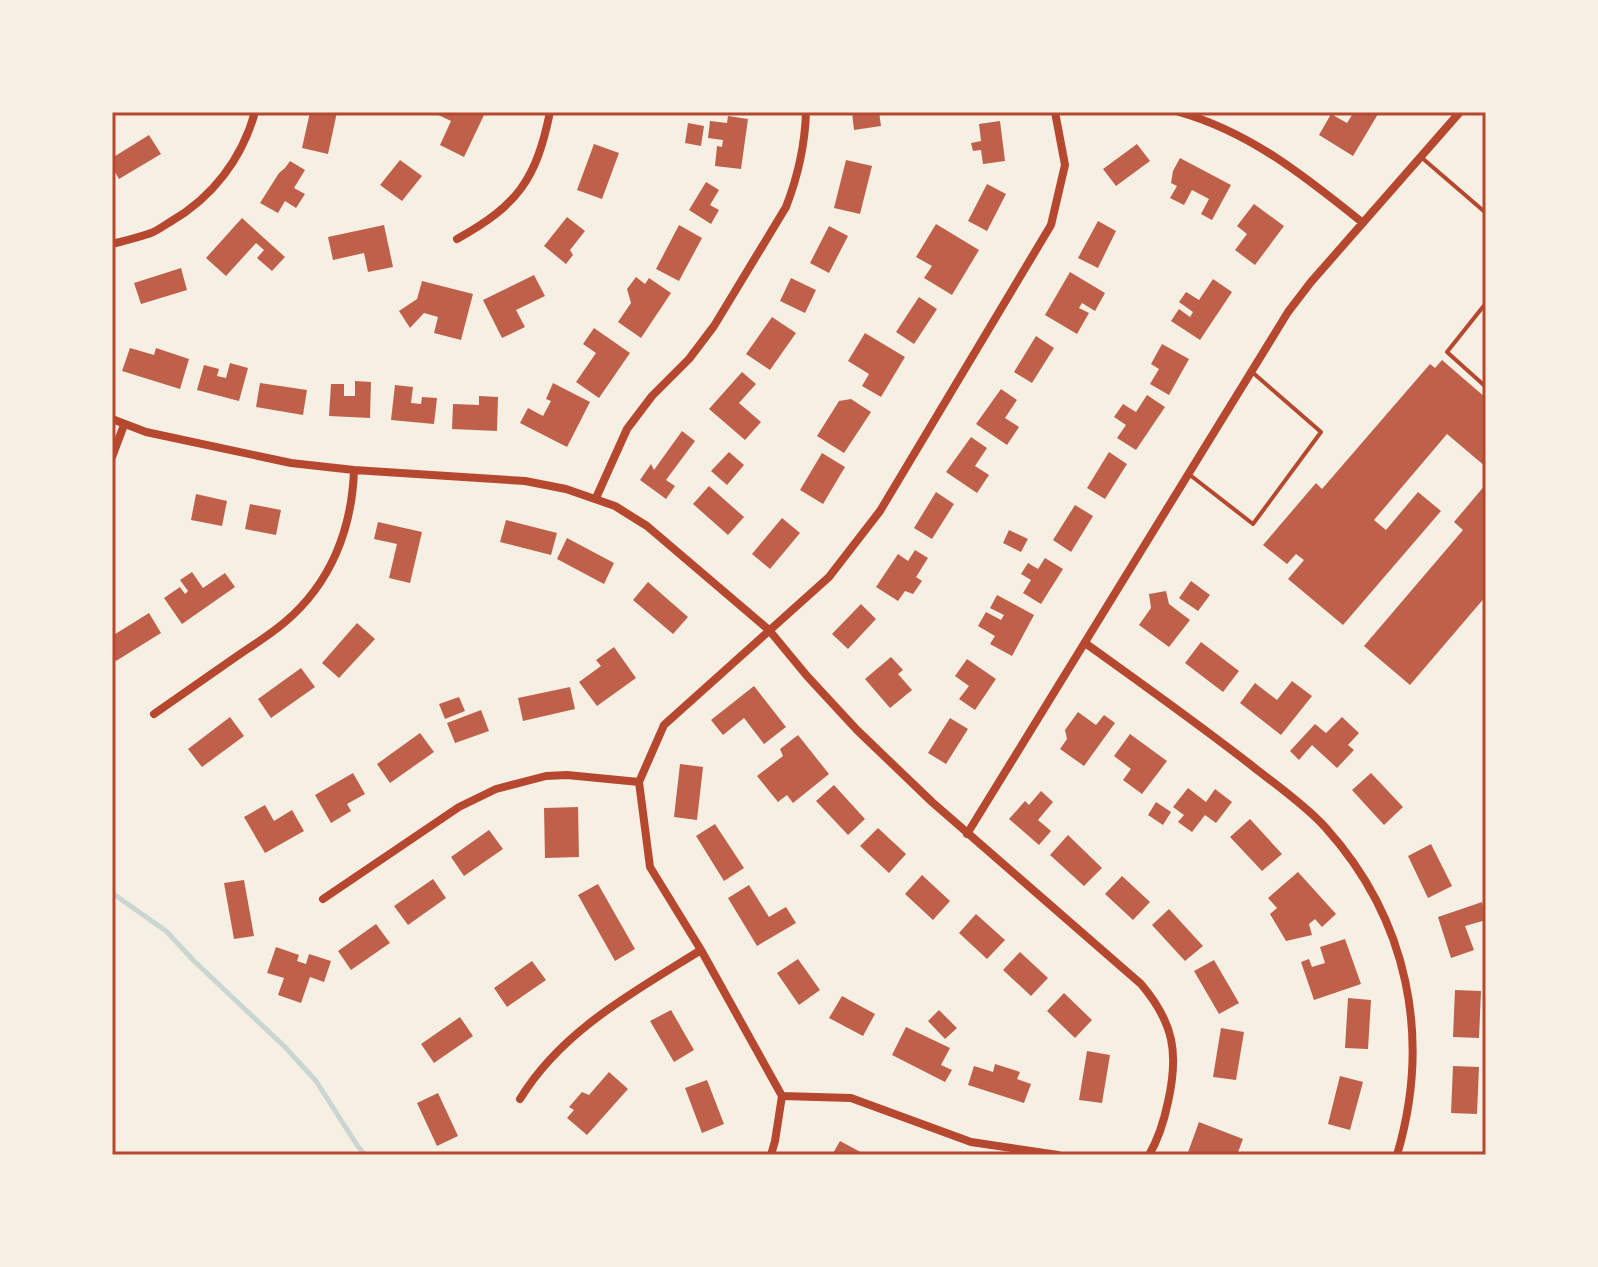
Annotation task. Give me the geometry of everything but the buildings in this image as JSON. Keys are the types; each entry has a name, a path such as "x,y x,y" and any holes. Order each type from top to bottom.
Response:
{"street":[{"path":"112,244 151,233 203,199 230,167 245,140 255,112"},
{"path":"457,239 488,222 514,198 537,160 550,112"},
{"path":"596,498 627,429 714,326 786,207 802,158 806,112"},
{"path":"771,1155 782,1096 701,950 650,867 639,782 664,725 829,577 880,511 1051,225 1065,165 1055,112"},
{"path":"1179,112 1241,136 1277,157 1363,223"},
{"path":"967,834 1288,312 1460,112"},
{"path":"112,419 146,432 291,463 525,481 566,489 615,506 647,526 769,630 857,730 967,834 1141,984 1155,1000 1165,1018 1173,1048 1173,1079 1158,1140 1149,1155"},
{"path":"112,457 124,425"},
{"path":"154,714 283,624 312,595 339,550 352,500 354,470"},
{"path":"1085,643 1182,712 1300,804 1323,825 1367,883 1394,939 1411,1010 1412,1073 1409,1104 1397,1155"},
{"path":"323,899 459,807 496,789 546,776 639,782"},
{"path":"520,1099 544,1065 589,1022 701,950"},
{"path":"782,1096 851,1098 971,1142 1058,1155"}],"lane":[{"path":"1421,157 1486,213"},
{"path":"1486,303 1447,352 1486,387"},
{"path":"1188,474 1253,524 1321,432 1251,371"}],"waterway":[{"path":"112,893 166,931 285,1047 316,1081 365,1155"}]}
